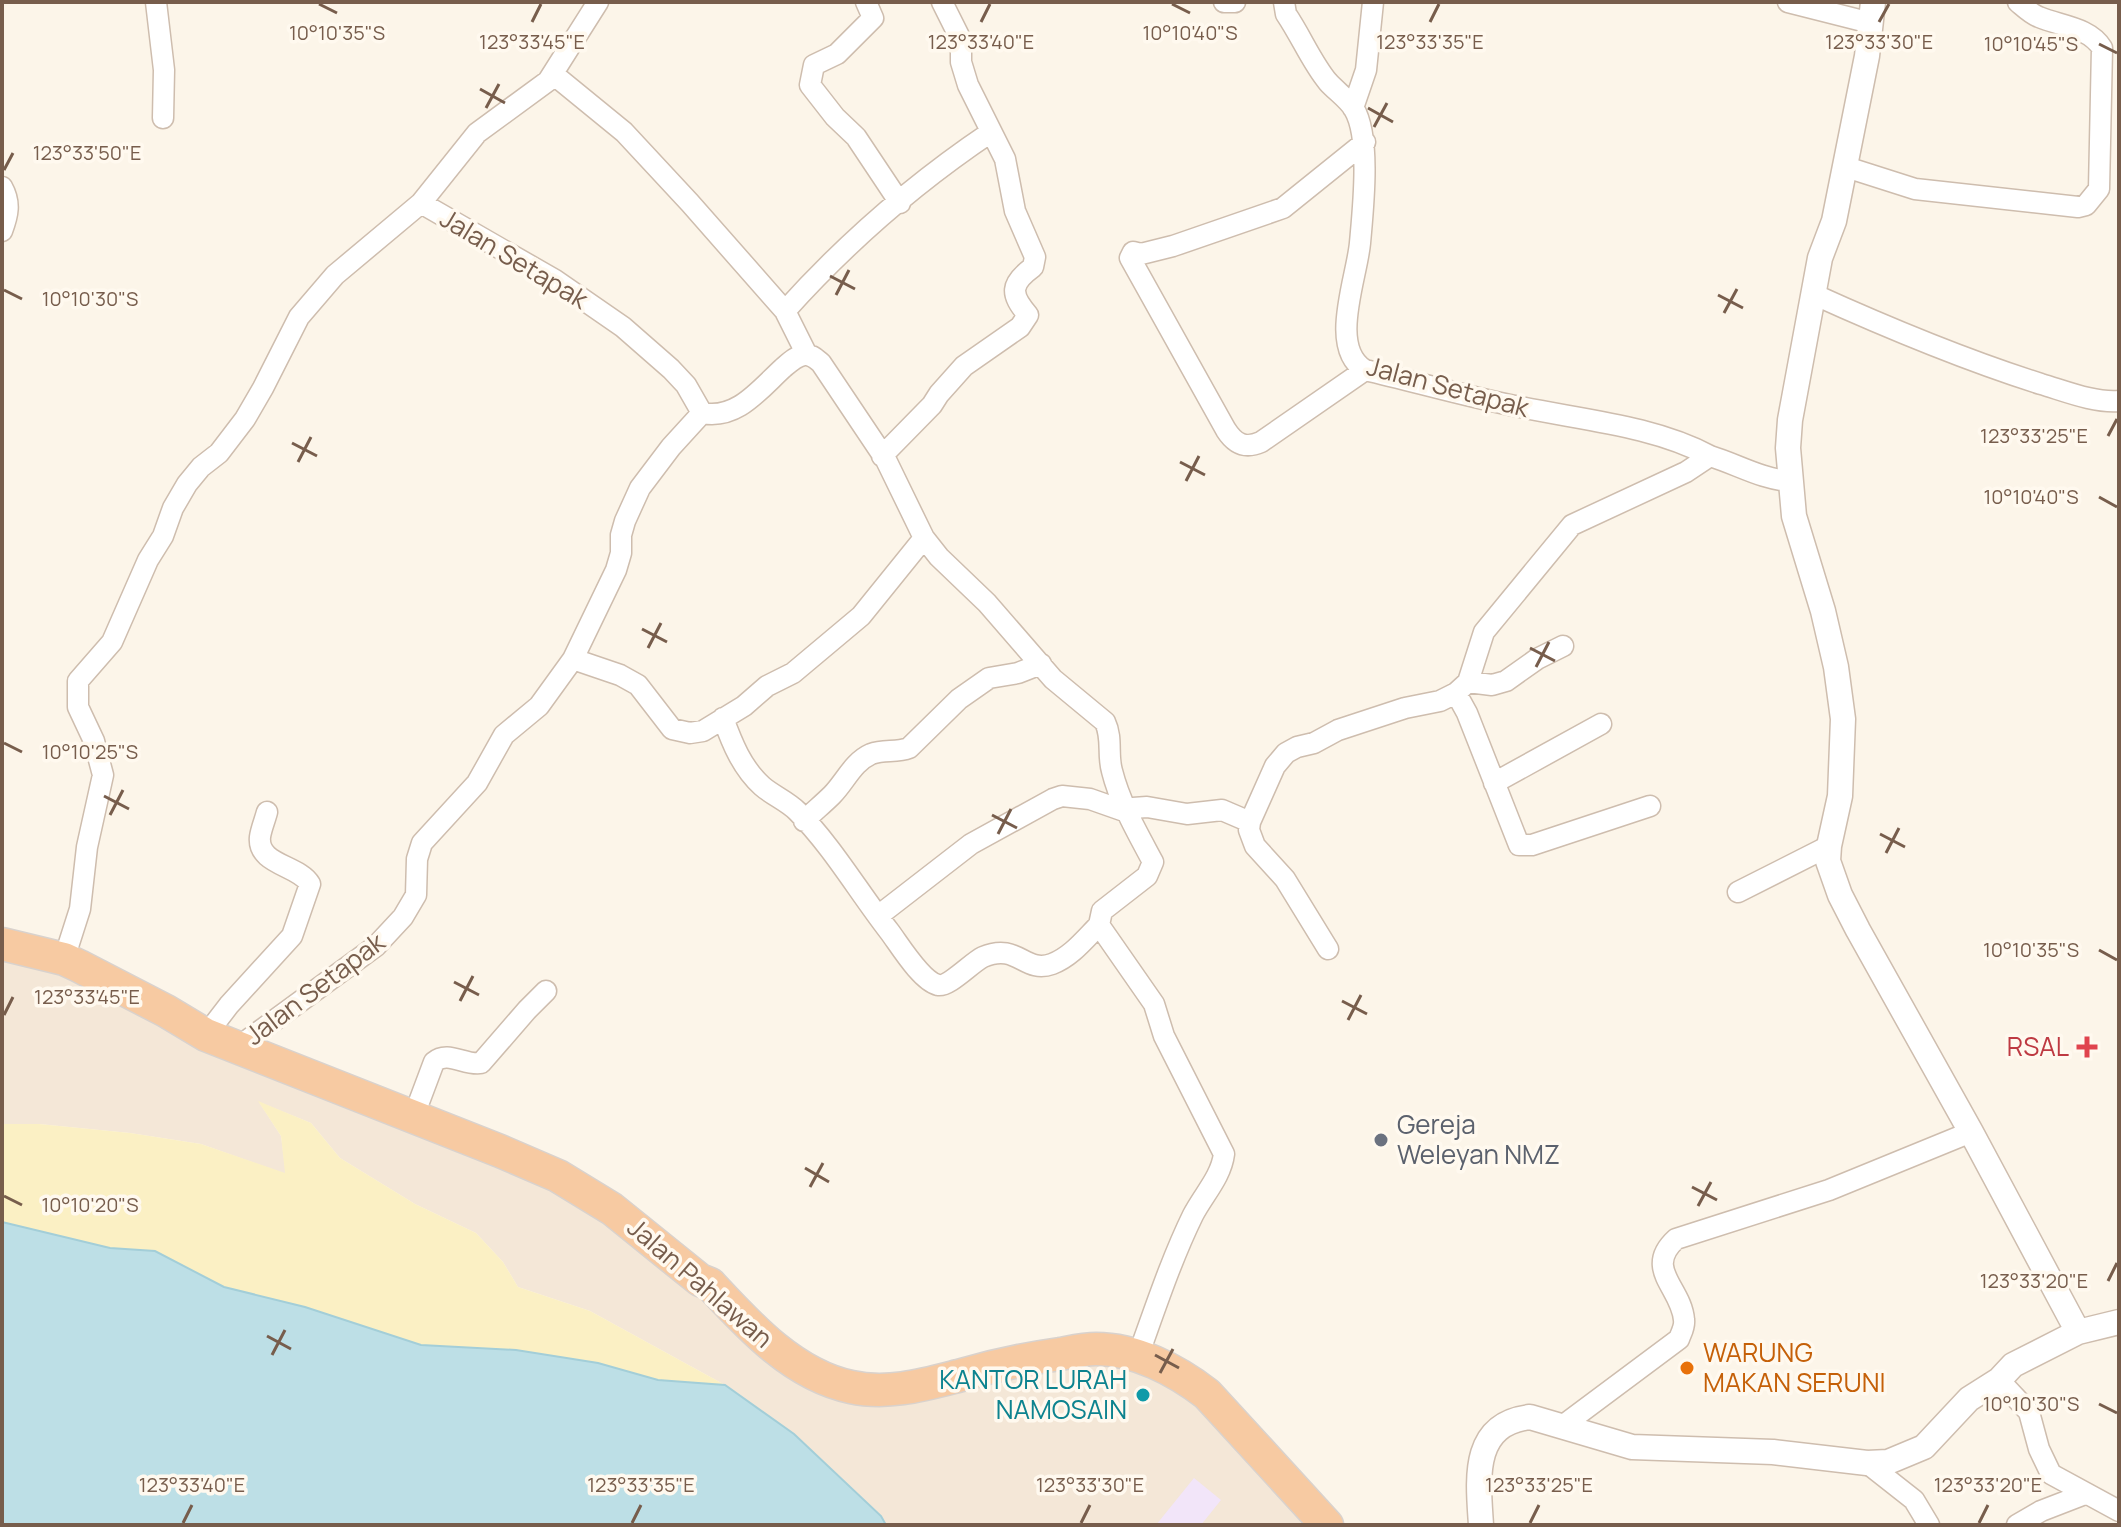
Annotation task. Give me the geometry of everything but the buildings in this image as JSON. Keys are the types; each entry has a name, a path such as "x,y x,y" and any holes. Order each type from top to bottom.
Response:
{"highway":[{"name":"Jalan Pahlawan","path":"2,944 64,959 206,1035 558,1176 589,1194 659,1245 700,1280 710,1284 777,1350 820,1376 848,1387 872,1391 895,1390 1012,1361 1095,1349 1138,1356 1184,1376 1207,1394 1327,1525"}],"street":[{"path":"156,2 164,70 163,118"},
{"name":"Jalan Setapak","path":"238,1047 392,932 416,895 417,859 422,843 477,783 504,735 539,706 573,659 616,570 625,521 640,488 702,413 686,385 623,327 555,280 421,203 477,133 548,81 598,2"},
{"path":"866,2 873,18 867,27 837,54 814,65 810,85 835,117 856,137 900,203"},
{"path":"882,456 932,405 964,366 1020,327 1028,315 1018,302 1015,286 1019,278 1033,267 1035,257 1015,211 1005,159 968,85 961,62 961,40 942,2"},
{"path":"1224,2 1235,2"},
{"name":"Jalan Setapak","path":"1284,2 1286,14 1326,80 1353,108 1365,142 1360,242 1346,339 1350,355 1365,370 1453,393 1632,429 1688,446 1767,479 1790,481"},
{"path":"1353,108 1366,70 1373,2"},
{"path":"1788,2 1872,13 1846,167 1834,221 1820,258 1790,420 1790,481 1794,516 1823,611 1836,667 1843,719 1840,796 1828,861 1858,930 2078,1332"},
{"path":"1846,167 1915,189 1992,199 2078,207 2094,198 2099,189 2102,48 2087,33 2035,16 2018,2"},
{"path":"553,74 624,132 690,203 785,311 807,355"},
{"path":"785,311 877,218 900,203 932,172 991,132"},
{"path":"1365,142 1283,208 1224,230 1141,254 1133,252 1130,258 1226,430 1241,445 1251,446 1261,442 1365,370"},
{"path":"2,187 8,197 9,213 2,231"},
{"path":"64,959 80,909 87,847 103,775 94,741 78,707 78,681 112,642 148,560 187,484 201,467 219,453 245,419 299,317 335,275 421,203"},
{"path":"1813,294 1920,342 2018,377 2073,393 2119,401"},
{"path":"702,413 716,416 732,411 792,360 807,355 821,363 882,456 924,538 939,557 987,603 1072,696 1105,722 1111,744 1110,765 1127,812 1153,862 1147,876 1102,911 1099,925 1072,952 1053,963 1030,964 1011,953 1001,952 982,958 946,984 937,985 912,963 835,855 797,811 763,787 752,775 734,749 723,718"},
{"path":"1650,806 1525,847 1516,842 1462,688 1484,632 1572,525 1686,472 1710,456"},
{"path":"573,659 620,675 638,685 672,729 690,733 703,731 744,706 767,686 793,673 861,616 924,538"},
{"path":"1328,949 1285,879 1255,846 1249,830 1275,766 1286,753 1338,730 1405,708 1440,701 1462,688 1506,681 1537,659 1563,646"},
{"path":"804,821 869,755 909,748 959,699 989,678 1018,673 1041,664"},
{"path":"1494,783 1601,724"},
{"path":"878,916 971,844 1062,796 1090,799 1127,812 1147,807 1187,814 1222,810 1250,822"},
{"path":"206,1035 292,936 310,884 295,870 268,857 262,848 260,839 267,812"},
{"path":"1738,892 1829,846"},
{"path":"1099,925 1154,1004 1164,1036 1224,1154 1221,1171 1195,1213 1172,1262 1138,1356"},
{"path":"413,1118 434,1062 447,1057 472,1064 481,1063 546,991"},
{"path":"1561,1427 1679,1339 1684,1318 1663,1272 1662,1258 1667,1247 1676,1239 1829,1190 1971,1132"},
{"path":"1481,1525 1479,1494 1484,1446 1491,1433 1504,1423 1530,1417 1632,1447 1773,1452 1867,1463 1888,1462 1924,1447 1969,1399 1999,1380 2013,1365 2078,1332 2119,1322"},
{"path":"1999,1380 2029,1412 2035,1424 2039,1449 2051,1474 2119,1511"},
{"path":"1867,1463 1914,1500 1929,1525"},
{"path":"2017,1525 2041,1511 2085,1494"}],"shaded area":[{"path":"2,944 567,1184 835,1386 1144,1351 1330,1525 886,1525 881,1516 794,1434 725,1385 590,1311 518,1287 503,1262 476,1233 415,1204 340,1158 311,1123 259,1102 281,1136 286,1174 201,1144 130,1133 39,1124 2,1124"},
{"path":"1194,1478 1221,1500 1201,1525 1156,1525"}],"sand":[{"path":"258,1101 311,1123 340,1158 415,1204 476,1233 503,1262 518,1287 590,1311 725,1385 658,1380 598,1363 516,1350 421,1345 305,1307 224,1287 155,1251 110,1248 2,1222 2,1124 39,1124 130,1133 201,1144 285,1173 281,1136"}],"water":[{"path":"2,1222 110,1248 155,1251 224,1287 305,1307 421,1345 516,1350 598,1363 658,1380 725,1385 794,1434 881,1516 886,1525 2,1525"}],"place":[{"name":"RSAL","path":"2087,1047"},
{"name":"Gereja Weleyan NMZ","path":"1381,1140"},
{"name":"WARUNG MAKAN SERUNI","path":"1687,1368"},
{"name":"KANTOR LURAH NAMOSAIN","path":"1143,1395"}]}
